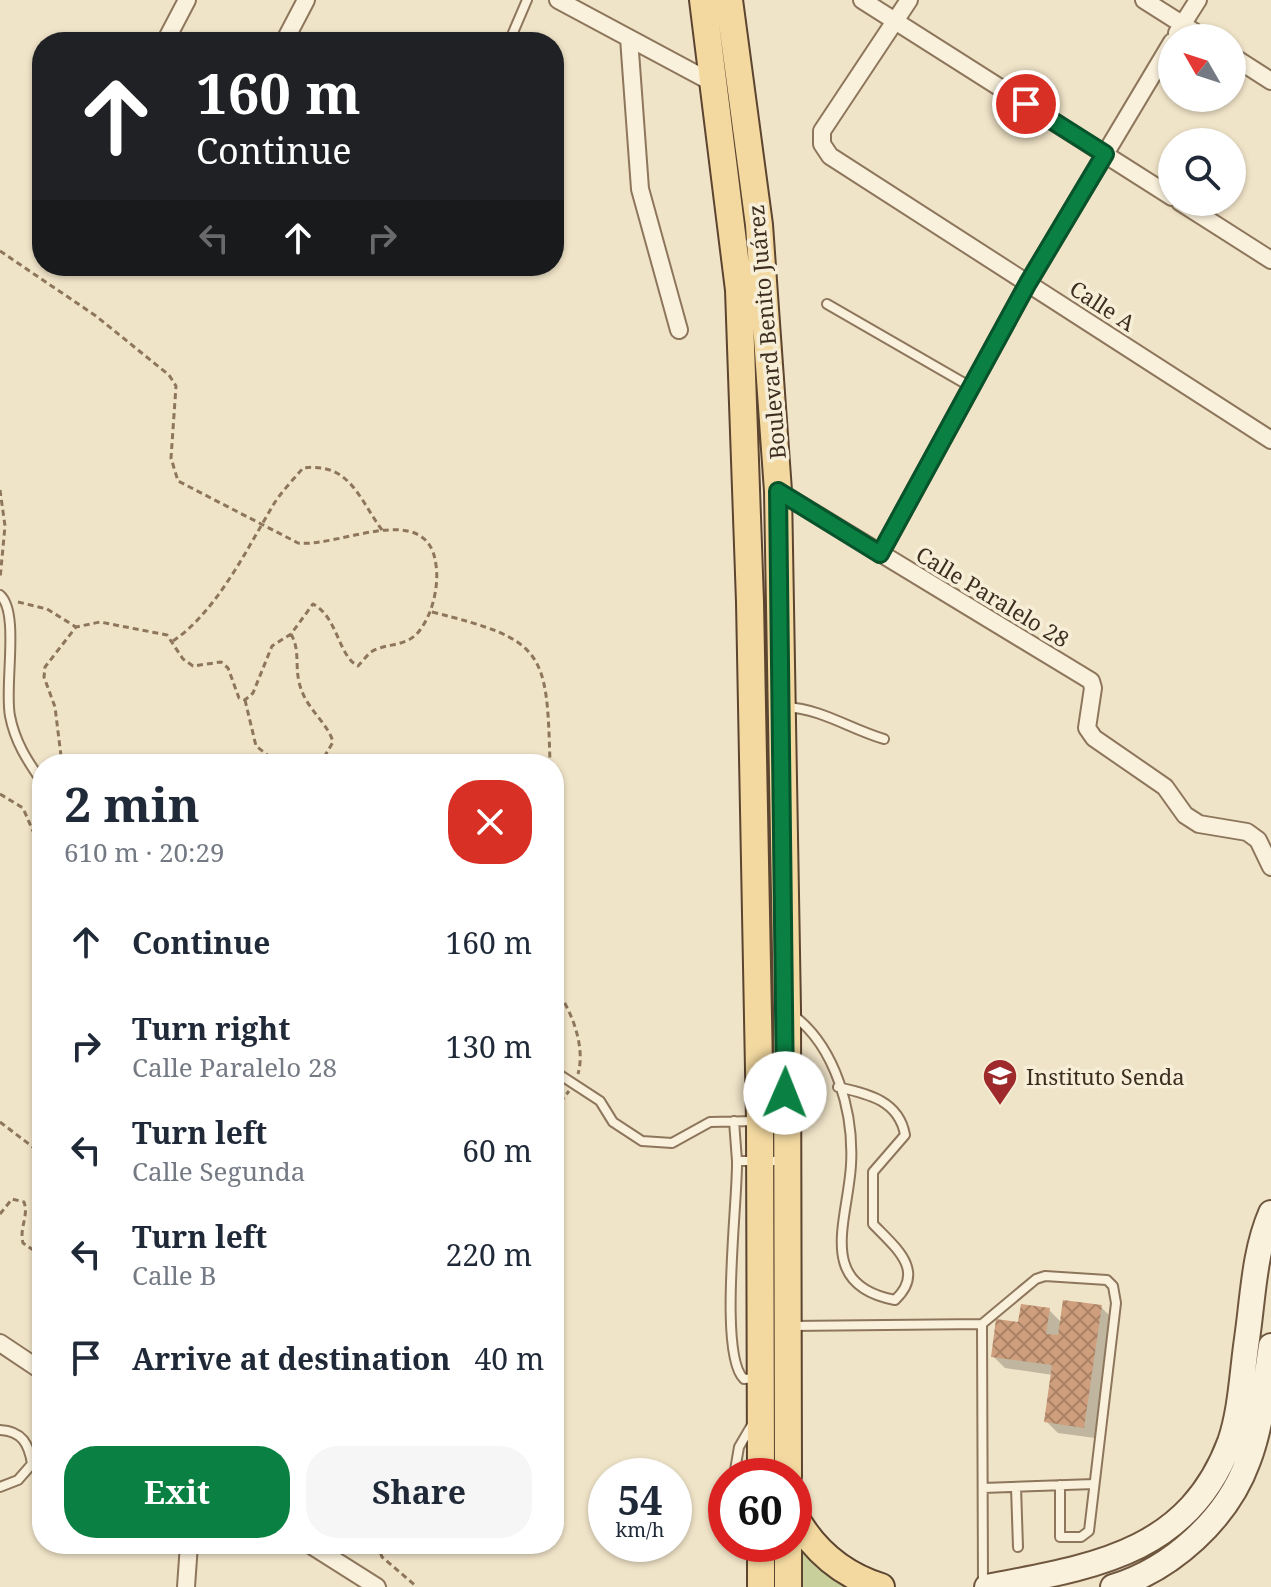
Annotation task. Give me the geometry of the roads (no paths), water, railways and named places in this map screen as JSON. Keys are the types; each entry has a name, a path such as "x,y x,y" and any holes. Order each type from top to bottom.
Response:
{"main road":[{"name":"Boulevard Benito Juárez","path":"703,0 739,290 753,761 747,1121 762,1378 761,1458"},
{"name":"Boulevard Benito Juárez","path":"729,0 763,279 778,491 787,1010 788,1458"},
{"path":"725,164 742,198 753,274 763,279"},
{"path":"985,1587 1091,1566 1135,1550 1186,1511 1204,1489 1230,1441 1260,1247 1271,1213"},
{"path":"1113,1587 1142,1576 1171,1558 1209,1524 1238,1484 1248,1463 1266,1403 1271,1346"},
{"path":"812,1541 833,1562 881,1587"},
{"path":"788,1562 788,1587"}],"street":[{"path":"170,32 187,0"},
{"path":"289,32 306,0"},
{"path":"558,0 713,83"},
{"path":"862,0 1158,188"},
{"path":"895,22 909,0"},
{"path":"1144,0 1166,24"},
{"path":"1183,24 1198,0"},
{"name":"Calle A","path":"895,22 822,131 822,144 830,156 1271,440"},
{"path":"629,38 640,189 679,330"},
{"path":"880,554 1028,283 1158,65"},
{"path":"1246,65 1271,81"},
{"path":"1202,216 1271,260"},
{"name":"Calle Paralelo 28","path":"778,491 1091,681 1093,695 1087,728 1094,738 1165,787 1192,819 1225,830 1247,832 1258,840 1271,867"},
{"path":"0,1343 32,1364"},
{"path":"186,1587 188,1554"},
{"path":"325,1554 377,1587"}],"lane":[{"path":"513,32 527,0"},
{"path":"827,304 971,387"},
{"path":"2,598 10,611 9,711 17,744 32,767"},
{"path":"781,707 809,709 852,730 884,739"},
{"path":"787,1010 819,1040 849,1115 851,1165 839,1246 845,1266 858,1285 875,1296 895,1300 907,1289 910,1277 907,1266 871,1217 873,1172 905,1135 902,1120 889,1104 838,1087"},
{"path":"564,1078 600,1101 613,1122 642,1141 672,1143 710,1122 747,1121"},
{"path":"748,1161 786,1161"},
{"path":"787,1326 982,1324 1036,1279 1045,1276 1107,1280 1113,1286 1116,1303 1089,1531 1070,1539 1060,1537 1060,1485"},
{"path":"982,1324 985,1587"},
{"path":"737,1458 739,1447 761,1409"},
{"path":"0,1430 20,1435 30,1446 32,1464 18,1480 0,1487"},
{"path":"983,1488 1094,1484"},
{"path":"1016,1487 1018,1547"}],"place":[{"name":"Instituto Senda","path":"1000,1107"}]}
